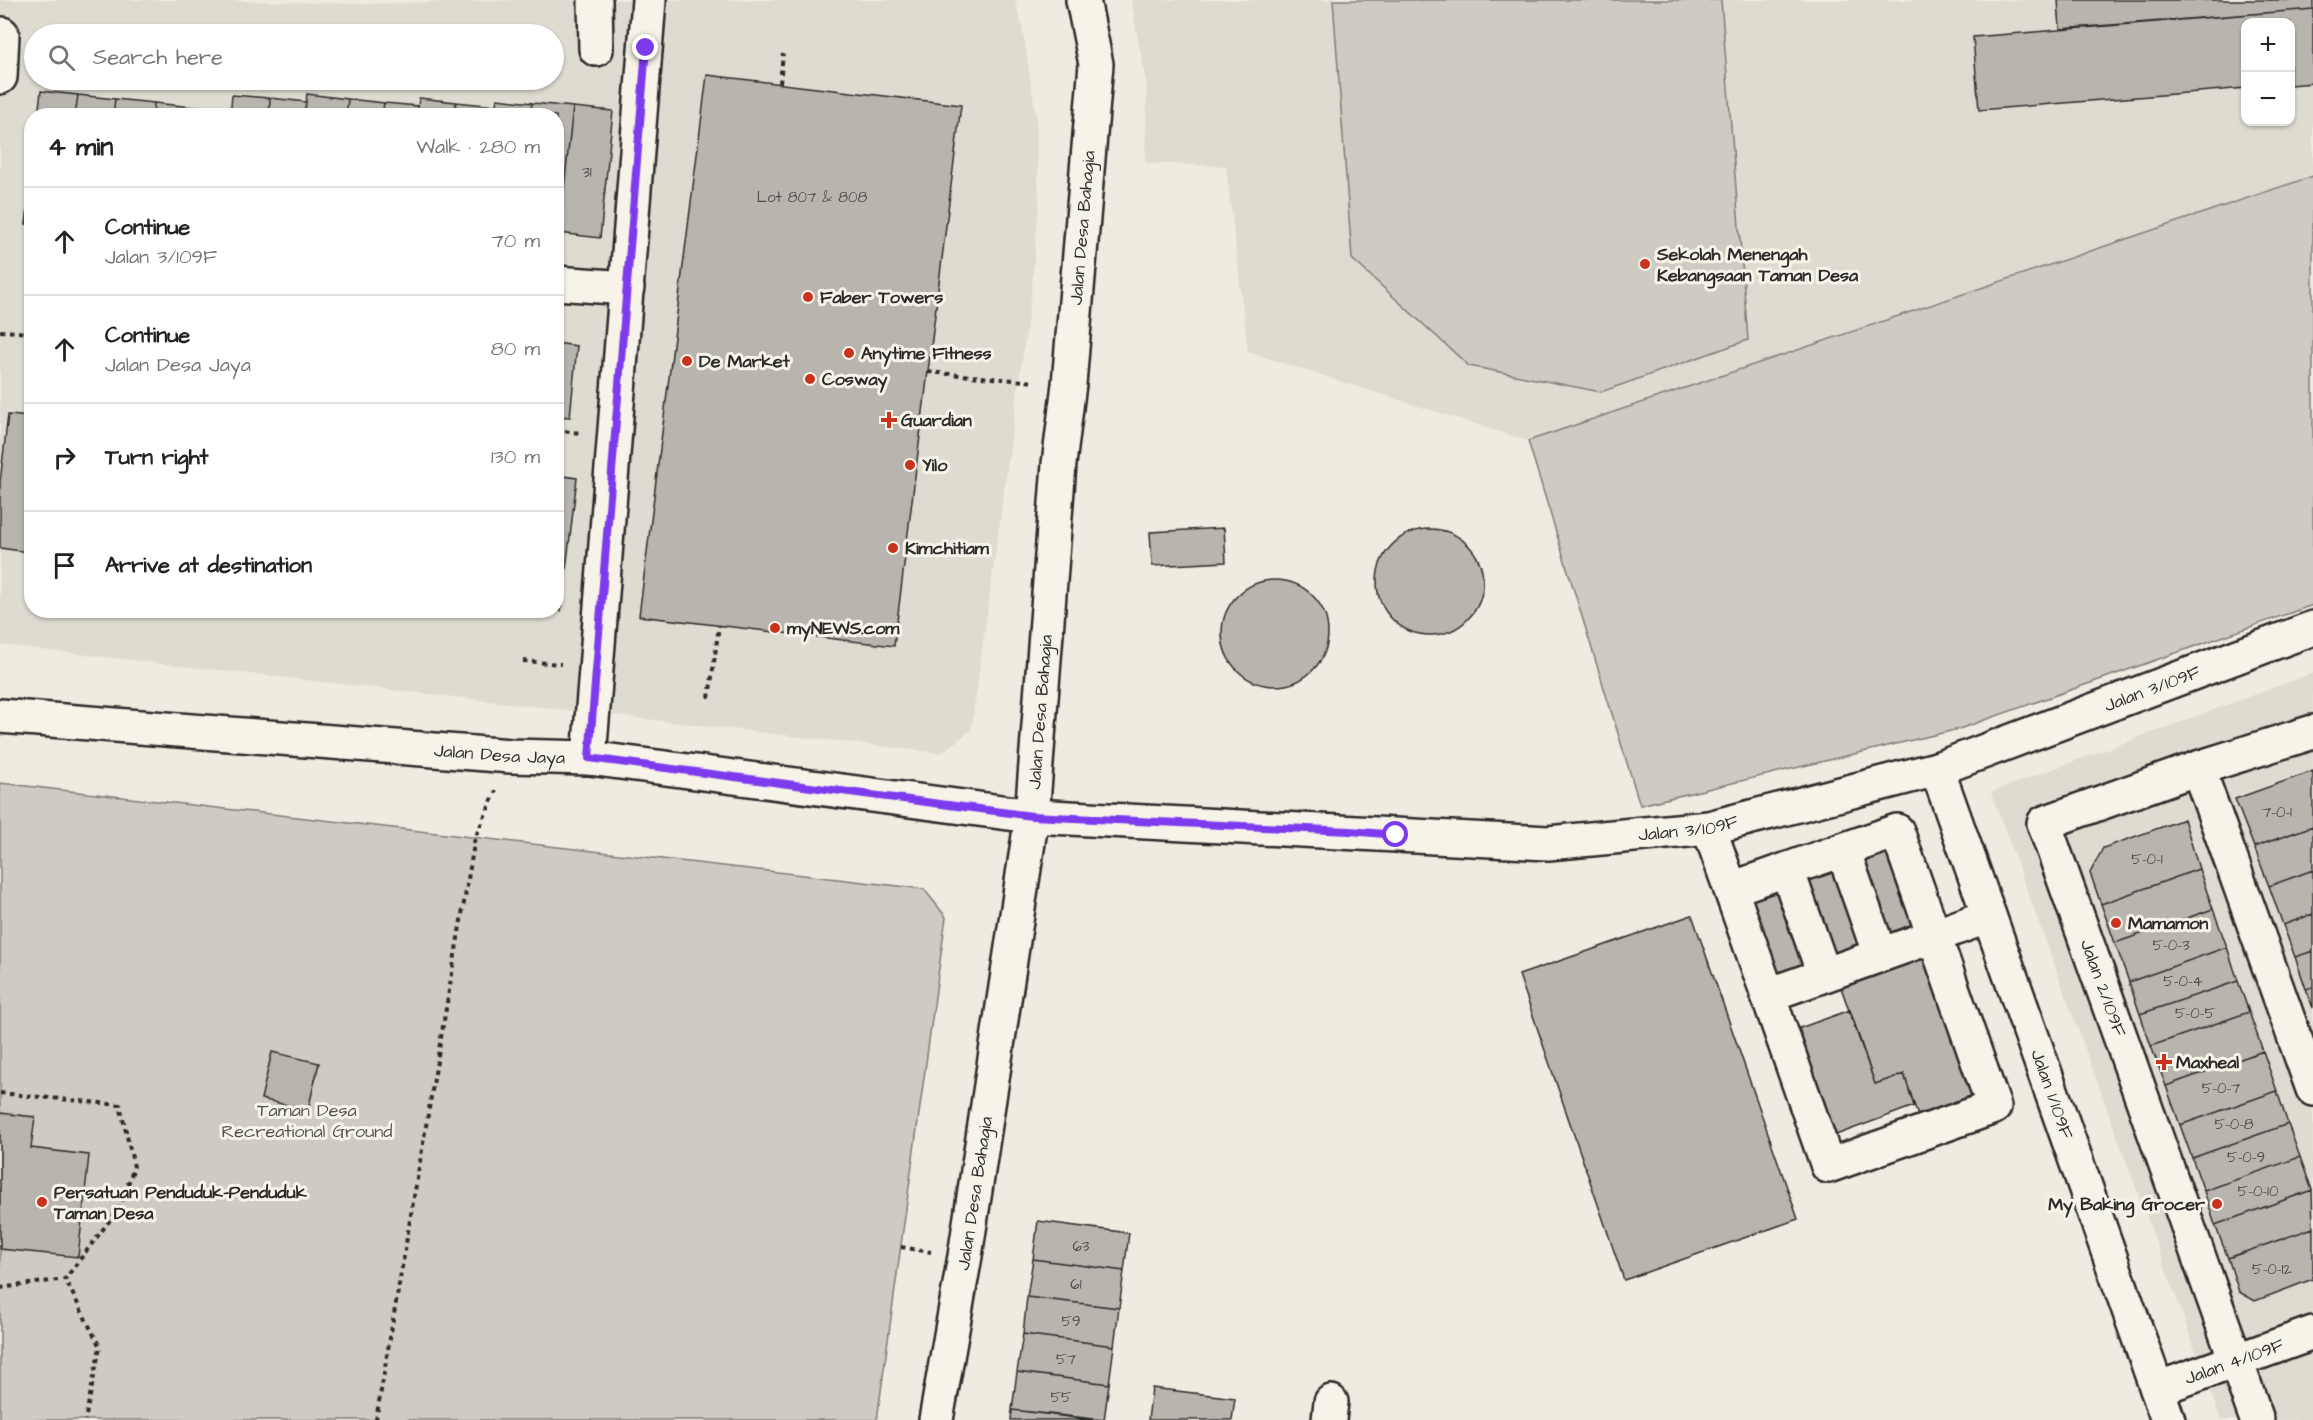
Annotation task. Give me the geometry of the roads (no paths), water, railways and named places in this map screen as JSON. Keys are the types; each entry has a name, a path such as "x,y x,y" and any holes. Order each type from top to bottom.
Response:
{"street":[{"path":"595,0 596,49"},
{"path":"589,758 649,0"},
{"name":"Jalan Desa Bahagia","path":"936,1420 965,1256 1032,816 1059,464 1069,384 1096,64 1083,0"},
{"path":"0,77 2,33"},
{"path":"564,284 627,288"},
{"name":"Jalan 3/109F","path":"1032,816 1548,843 1709,828 1936,769 2313,628"},
{"name":"Jalan Desa Jaya","path":"0,716 511,756 589,758 1032,816"},
{"name":"Jalan 2/109F","path":"2258,1420 2044,823 2198,768 2313,732"},
{"path":"2198,768 2313,1089"},
{"name":"Jalan 1/109F","path":"1936,769 2168,1420"},
{"path":"1709,828 1828,1166 1994,1107 1897,831 1731,889"},
{"path":"1843,850 1880,955"},
{"path":"1787,870 1824,974"},
{"path":"1768,994 1989,916"},
{"name":"Jalan 4/109F","path":"2157,1389 2313,1333"}],"place":[{"name":"Sekolah Menengah Kebangsaan Taman Desa","path":"1645,264"},
{"name":"Faber Towers","path":"808,297"},
{"name":"Anytime Fitness","path":"849,353"},
{"name":"De Market","path":"687,361"},
{"name":"Cosway","path":"810,379"},
{"name":"Guardian","path":"889,420"},
{"name":"Yilo","path":"910,465"},
{"name":"Kimchitiam","path":"893,548"},
{"name":"myNEWS.com","path":"775,628"},
{"name":"Mamamon","path":"2116,923"},
{"name":"Maxheal","path":"2164,1062"},
{"name":"Persatuan Penduduk-Penduduk Taman Desa","path":"42,1202"},
{"name":"My Baking Grocer","path":"2217,1204"}],"park label":[{"name":"Taman Desa Recreational Ground","path":"307,1120"}]}
